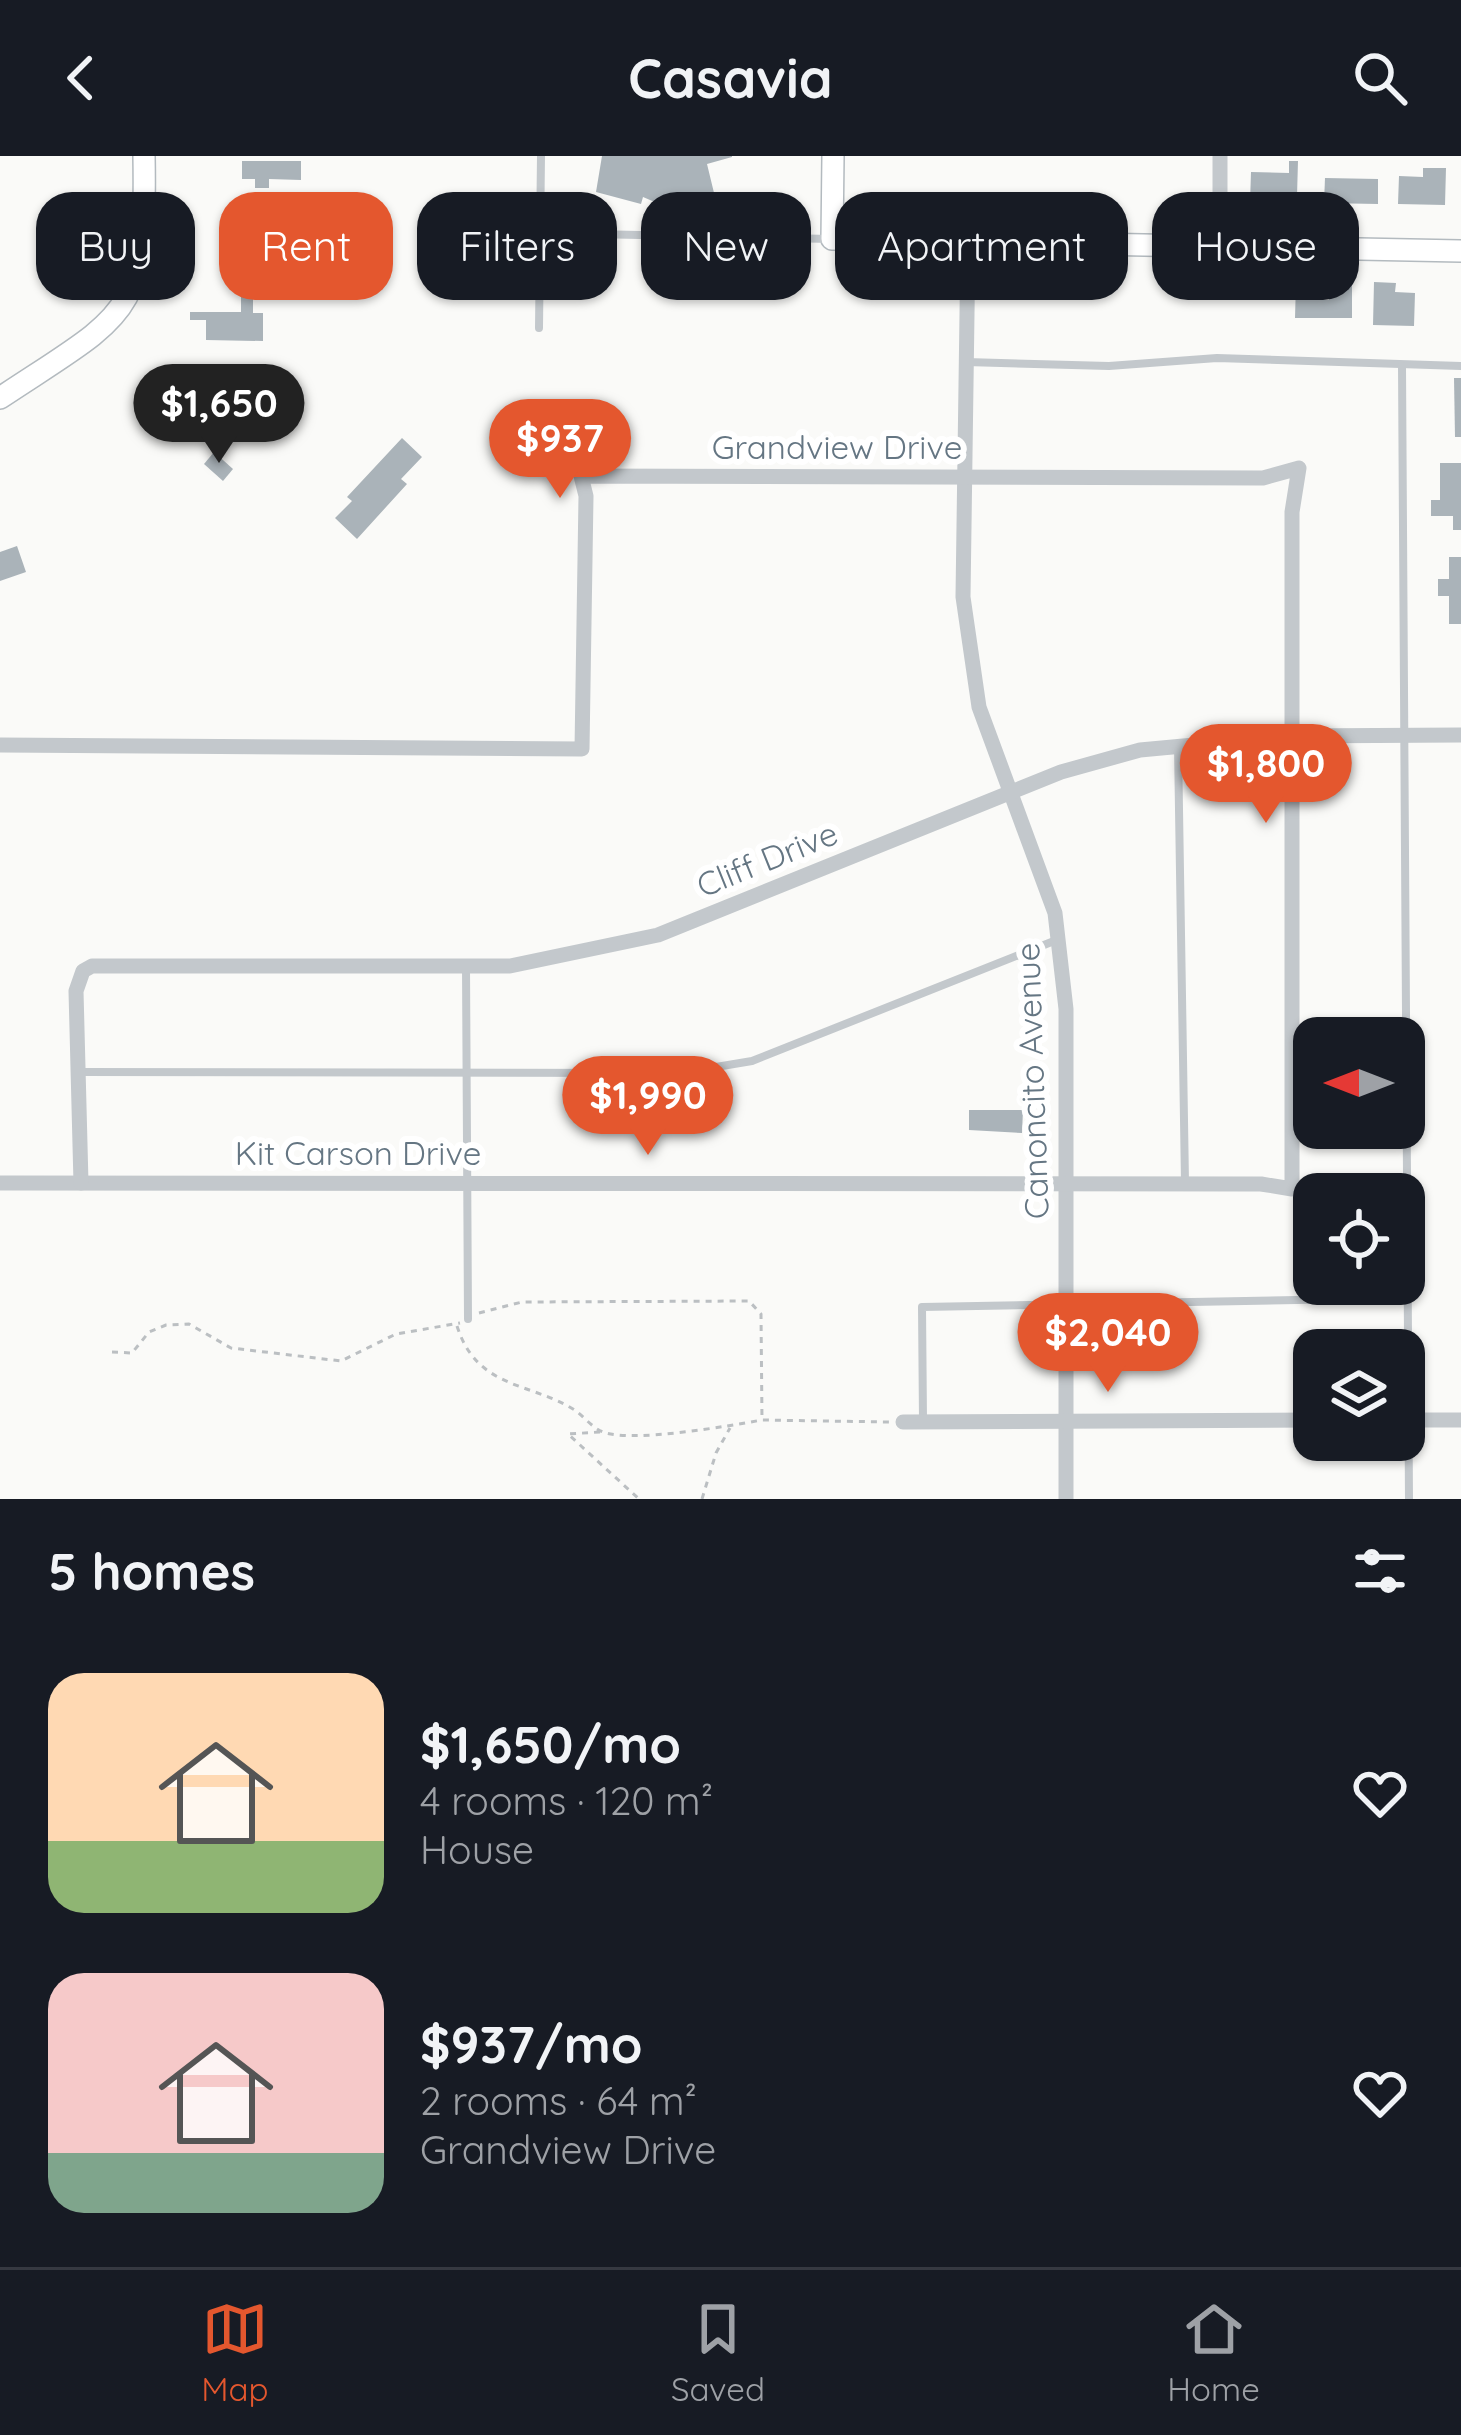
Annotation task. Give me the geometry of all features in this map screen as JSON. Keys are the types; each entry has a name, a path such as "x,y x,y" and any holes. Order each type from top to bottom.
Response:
{"main road":[{"path":"0,398 109,326 133,292 146,242 144,156"},
{"path":"833,156 835,239"},
{"path":"1359,250 1461,251"}],"street":[{"path":"1220,156 1220,192"},
{"name":"Canoncito Avenue","path":"967,300 963,597 979,707 1059,939 1068,1184 1066,1499"},
{"name":"Grandview Drive","path":"0,745 582,749 586,496 581,476 1263,478 1299,468 1292,512 1291,736"},
{"name":"Cliff Drive","path":"78,1072 76,991 82,971 109,965 466,966 543,961 658,935 1099,760 1178,743 1291,736 1461,735"},
{"name":"Kit Carson Drive","path":"0,1183 1185,1184 1292,1189 1291,736"},
{"path":"78,1072 80,1183"},
{"path":"904,1422 1293,1420"},
{"path":"1425,1420 1461,1420"}],"lane":[{"path":"541,156 541,192"},
{"path":"617,235 832,239"},
{"path":"539,300 539,328"},
{"path":"966,362 1109,365 1217,358 1461,366"},
{"path":"1402,366 1405,1173"},
{"path":"1178,743 1185,1184"},
{"path":"78,1072 680,1073 752,1061 1059,939"},
{"path":"466,966 468,1319"},
{"path":"923,1422 922,1306 1293,1300"},
{"path":"1407,1461 1409,1499"}],"path":[{"path":"112,1352 132,1353 149,1332 166,1324 189,1324 231,1348 340,1361 396,1334 456,1324 522,1302 749,1301 761,1314 761,1420"},
{"path":"456,1324 463,1345 514,1390 550,1396 604,1432"},
{"path":"639,1499 568,1434 699,1434 761,1420 904,1422"},
{"path":"703,1499 716,1453 731,1426"}],"building":[{"path":"602,156 732,156 707,164 714,192 641,192 641,204 617,198 617,192 596,192"},
{"path":"242,161 301,161 301,180 269,179 269,188 255,188 255,179 242,179"},
{"path":"1289,161 1298,161 1297,192 1250,192 1251,172 1289,173"},
{"path":"1423,168 1446,168 1445,205 1398,204 1399,176 1423,177"},
{"path":"1325,178 1378,179 1378,204 1359,204 1359,192 1324,192"},
{"path":"1374,282 1396,283 1395,292 1415,293 1414,326 1373,325"},
{"path":"241,300 253,300 253,313 263,313 263,341 206,340 206,320 190,320 190,312 241,312"},
{"path":"1296,300 1352,300 1352,318 1295,318"},
{"path":"1454,378 1461,378 1461,437 1455,437"},
{"path":"402,438 422,457 401,479 407,484 357,539 335,518 352,501 347,497"},
{"path":"214,452 233,469 223,481 204,464"},
{"path":"1440,463 1461,463 1461,530 1453,530 1453,516 1431,516 1431,500 1440,500"},
{"path":"17,546 26,572 0,581 0,552"},
{"path":"1449,557 1461,557 1461,624 1449,624 1449,596 1438,596 1438,579 1449,579"},
{"path":"969,1110 1023,1110 1022,1133 969,1130"}]}
